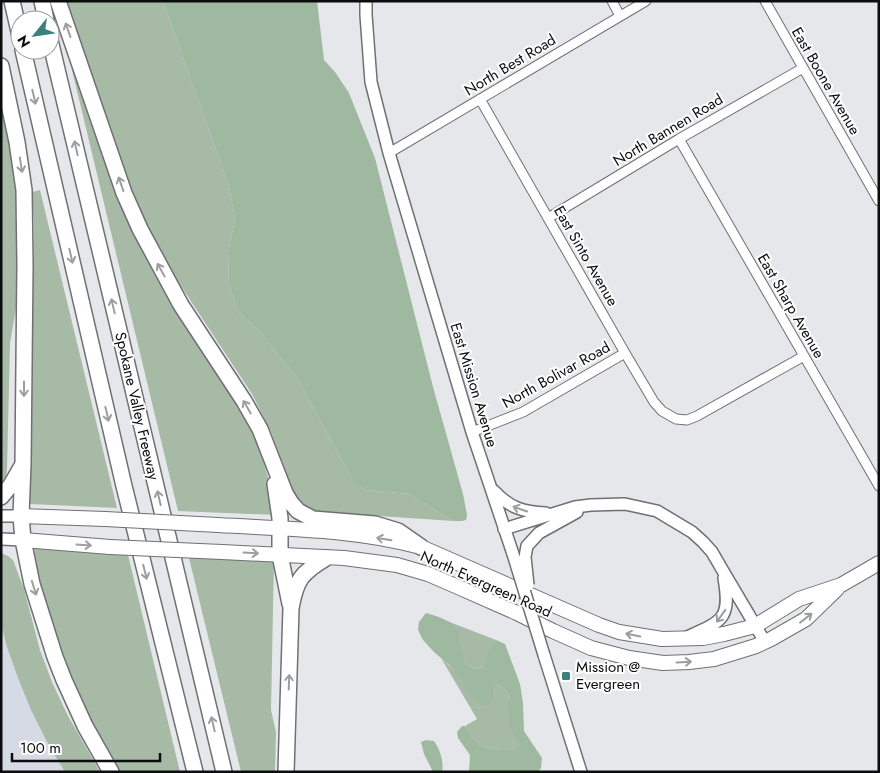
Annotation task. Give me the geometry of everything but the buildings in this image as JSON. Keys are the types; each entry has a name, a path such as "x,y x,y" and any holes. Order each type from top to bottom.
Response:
{"highway":[{"path":"58,1 124,193 140,229 181,305 244,401 260,429 290,503 298,511 313,519 375,524 398,531 421,547"},
{"name":"Spokane Valley Freeway","path":"25,60 126,496 195,772"},
{"name":"Spokane Valley Freeway","path":"55,60 224,772"},
{"path":"1,66 17,142 24,190 23,464 20,516 23,540 32,584 64,680 85,726 111,772"},
{"path":"269,451 279,505 280,555 291,608"},
{"path":"1,497 11,485 23,464"},
{"path":"286,772 291,608 294,591 301,577 326,558"}],"main road":[{"name":"North Evergreen Road","path":"20,516 328,531 405,542 421,547 619,632 662,639 703,638 755,626 799,600 841,585 879,563"},
{"name":"North Evergreen Road","path":"23,540 110,547 344,558 397,565 428,574 591,648 629,658 662,663 689,662 714,658 741,651 764,642 806,619 841,585"}],"street":[{"name":"East Mission Avenue","path":"366,1 371,82 389,152 472,432 530,607 581,772"},
{"path":"612,1 620,16"},
{"name":"North Best Road","path":"389,152 646,1"},
{"name":"East Boone Avenue","path":"765,1 879,201"},
{"name":"North Bannen Road","path":"548,218 679,139 803,68"},
{"name":"East Sinto Avenue","path":"480,99 625,353 654,402 662,411 676,419 687,420 804,356"},
{"name":"East Sharp Avenue","path":"679,139 879,486"},
{"name":"North Bolivar Road","path":"472,432 523,412 625,353"},
{"path":"491,488 503,500 520,510 556,513"},
{"path":"504,528 575,507 591,505 625,504 658,511 692,532 712,552 764,642"},
{"path":"530,607 525,557 527,546 539,533 591,505"},
{"name":"North Evergreen Road","path":"1,516 20,516"},
{"name":"North Evergreen Road","path":"1,539 23,540"},
{"path":"682,639 715,623 724,614 727,606 727,594 723,571"}],"shaded area":[{"path":"1,624 7,647 31,710 49,746 65,772 1,772"}],"green space":[{"path":"66,1 163,1 229,186 235,219 228,253 229,285 238,311 262,334 298,379 351,477 358,485 367,490 410,494 454,521 318,512 304,505 296,497 271,432 252,394 175,277 145,223 126,176"},
{"path":"163,1 317,1 324,60 335,72 349,93 375,158 433,387 463,494 467,515 466,520 454,521 410,494 367,490 354,482 298,379 262,334 238,311 229,285 228,253 235,219 229,186"},
{"path":"65,41 122,196 247,420 265,467 277,515 178,511"},
{"path":"1,104 13,167 17,222 16,308 10,343 7,469 6,477 1,484"},
{"path":"40,190 117,508 30,504 34,226 32,192"},
{"path":"34,548 128,555 180,772 120,772 94,729 68,676 42,592"},
{"path":"1,553 13,560 24,589 40,650 52,682 67,714 100,772 65,772 49,746 31,710 7,647 1,624"},
{"path":"189,558 274,561 271,710 276,732 275,772 241,772"},
{"path":"426,613 452,623 457,631 465,662 474,669 483,667 496,640 505,644 520,684 524,731 542,758 541,768 538,772 469,772 470,755 458,738 457,732 462,726 465,726 482,747 513,750 519,744 509,723 508,706 510,694 499,685 495,686 494,695 490,703 482,706 475,701 449,665 423,640 418,630 419,622"},
{"path":"452,623 496,640 483,667 474,669 465,662"},
{"path":"441,658 460,678 475,701 494,695 495,686 499,685 510,694 509,699 519,744 513,750 482,747 472,737 465,726 477,719"},
{"path":"426,740 434,741 438,748 442,760 442,772 434,772 432,770 424,754 421,742"}],"place":[{"name":"Mission @ Evergreen","path":"566,676"}]}
